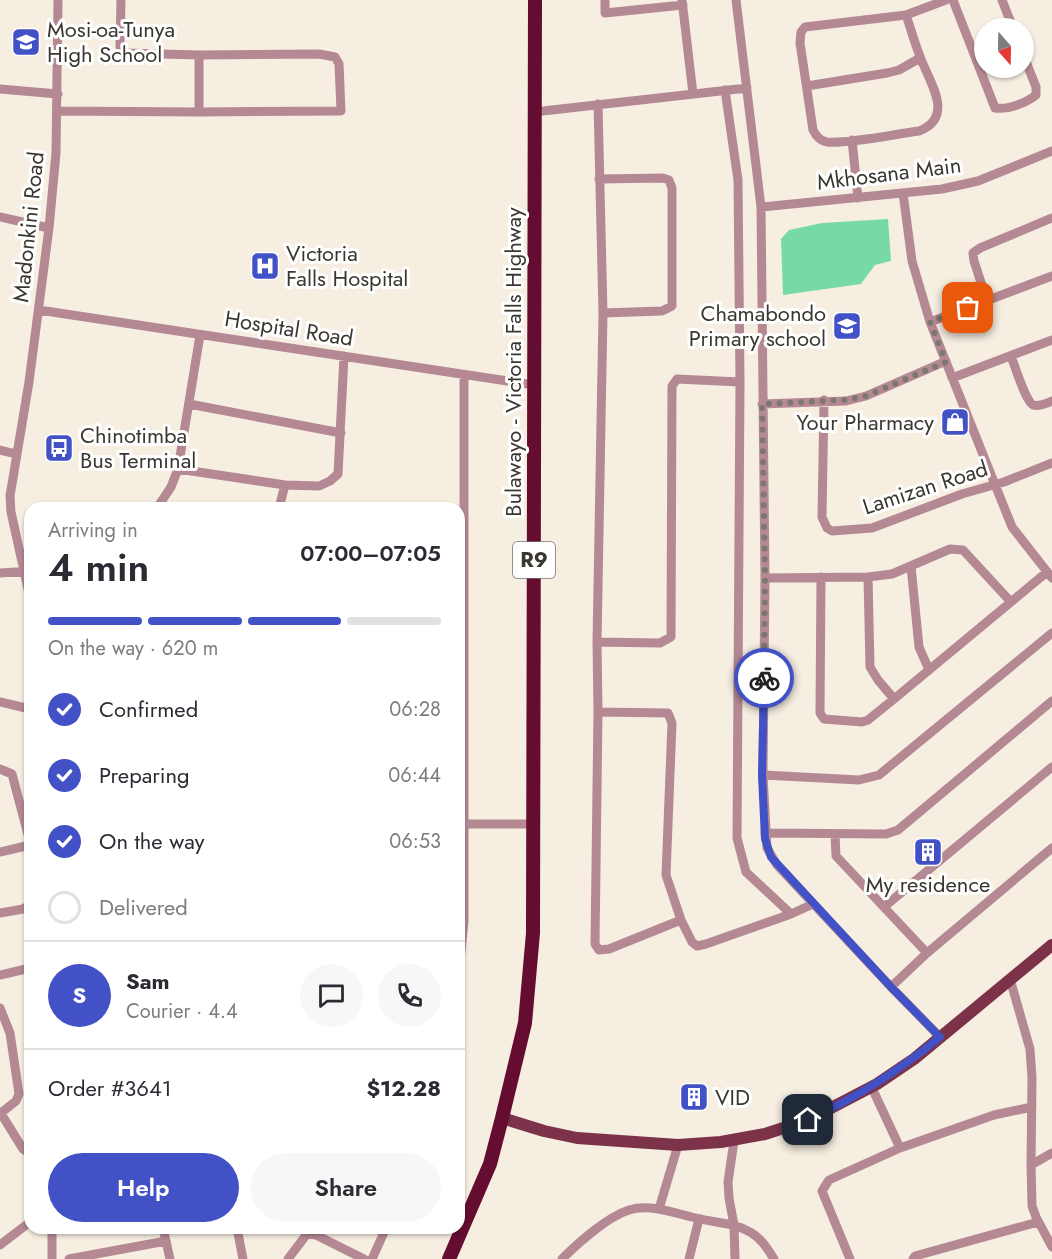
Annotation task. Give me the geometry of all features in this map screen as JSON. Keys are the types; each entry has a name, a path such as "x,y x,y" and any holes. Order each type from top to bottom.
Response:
{"highway":[{"name":"Bulawayo - Victoria Falls Highway","path":"502,1118 525,1023 533,933 535,0"},
{"name":"R9","path":"465,1222 490,1164 502,1118"},
{"name":"R9","path":"449,1259 460,1234"}],"main road":[{"path":"502,1118 577,1138 678,1145 734,1141 765,1134 808,1120 872,1088 914,1059 1052,945"}],"street":[{"name":"Madonkini Road","path":"24,560 10,505 16,454 30,382 57,153 58,0"},
{"path":"58,111 341,111 339,64 335,57 319,54 199,56 123,53 120,47 121,0"},
{"path":"605,0 605,13 683,2 693,94"},
{"path":"736,0 761,207 765,578 762,775 767,848 771,857 813,904 940,1037"},
{"path":"906,15 920,58 938,100 935,121 929,127 919,130 852,140 826,142 817,137 813,130 800,43 801,32 805,27 906,15 946,0"},
{"path":"953,0 974,54"},
{"path":"1002,0 1009,18"},
{"path":"199,56 199,112"},
{"path":"807,86 887,74 920,58"},
{"path":"983,78 995,108 1002,109 1030,100 1036,94 1032,78"},
{"path":"534,111 747,88"},
{"path":"0,89 58,94"},
{"path":"725,90 738,180 740,382 737,838 746,872 791,914"},
{"path":"598,104 603,313 597,642 595,944 599,950 609,949 681,920"},
{"path":"852,140 858,198"},
{"name":"Mkhosana Main","path":"761,207 942,189 978,181 1052,151"},
{"path":"599,178 663,177 669,180 672,188 672,306 662,311 603,313"},
{"path":"821,577 820,708 822,716 828,719 862,722 868,720 894,699 1010,601 1050,575 1012,526 930,322 912,261 903,193"},
{"path":"0,217 49,228"},
{"path":"987,301 973,253 1052,218"},
{"path":"930,322 1052,276"},
{"name":"Hospital Road","path":"39,310 534,385"},
{"path":"161,502 171,487 178,469 200,335"},
{"path":"952,378 1052,340"},
{"path":"178,469 285,484 319,486 335,478 338,474 341,434 344,356"},
{"path":"1011,356 1028,399 1034,405 1052,401"},
{"path":"762,404 846,400 866,396 946,362"},
{"path":"463,502 464,376"},
{"path":"597,642 660,643 671,637 672,386 677,380 740,382"},
{"name":"Lamizan Road","path":"824,400 822,518 826,528 831,531 872,528 962,494 997,485 1052,463"},
{"path":"189,404 341,434"},
{"path":"0,450 16,454"},
{"path":"280,502 285,484"},
{"path":"765,578 868,577 892,574 950,549 963,550 1010,601"},
{"path":"911,566 919,647 929,670"},
{"path":"0,573 24,572"},
{"path":"868,577 870,667 894,699"},
{"path":"762,775 859,780 879,775 1052,633"},
{"path":"765,833 886,834 898,830 1052,701"},
{"path":"0,702 24,708"},
{"path":"598,712 668,713 672,723 666,875 681,920 692,942 697,946 706,945 813,904"},
{"path":"884,907 1052,767"},
{"path":"0,769 12,774 24,821"},
{"path":"465,824 535,824"},
{"path":"835,834 836,856 927,953"},
{"path":"0,852 24,846"},
{"path":"891,987 927,953 1052,848"},
{"path":"0,913 24,908"},
{"path":"0,975 24,969"},
{"path":"1010,979 1030,1049 1032,1206 1052,1247"},
{"path":"0,1008 10,1033 19,1094 16,1101 1,1113 24,1150"},
{"path":"872,1088 900,1148"},
{"path":"850,1259 822,1191 829,1180 900,1148 994,1115 1032,1107"},
{"path":"734,1141 728,1182 734,1225 735,1259"},
{"path":"659,1209 678,1145"},
{"path":"1031,1166 1052,1153"},
{"path":"562,1259 615,1216 642,1208 659,1209 748,1230 760,1239 774,1259"},
{"path":"689,1259 699,1219"},
{"path":"904,1259 1038,1222"},
{"path":"1,1241 24,1226"},
{"path":"52,1234 52,1259"},
{"path":"165,1234 170,1259"},
{"path":"238,1234 243,1259"},
{"path":"288,1259 307,1234 316,1235 364,1259"},
{"path":"372,1259 383,1234"},
{"path":"69,1259 166,1241"}],"green space":[{"path":"888,219 891,261 875,265 861,284 783,295 781,239 789,230 822,223"}],"way so far":[{"path":"764,678 762,404 846,400 866,396 946,362 930,322 968,308"}],"place":[{"name":"Mosi-oa-Tunya High School","path":"26,42"},
{"name":"Victoria Falls Hospital","path":"265,266"},
{"name":"Chamabondo Primary school","path":"847,326"},
{"name":"Your Pharmacy","path":"955,422"},
{"name":"Chinotimba Bus Terminal","path":"59,448"},
{"name":"My residence","path":"928,852"},
{"name":"VID","path":"694,1097"}],"route":[{"path":"764,678 762,775 765,839 771,857 940,1037 914,1059 877,1084 845,1103 808,1120"}]}
